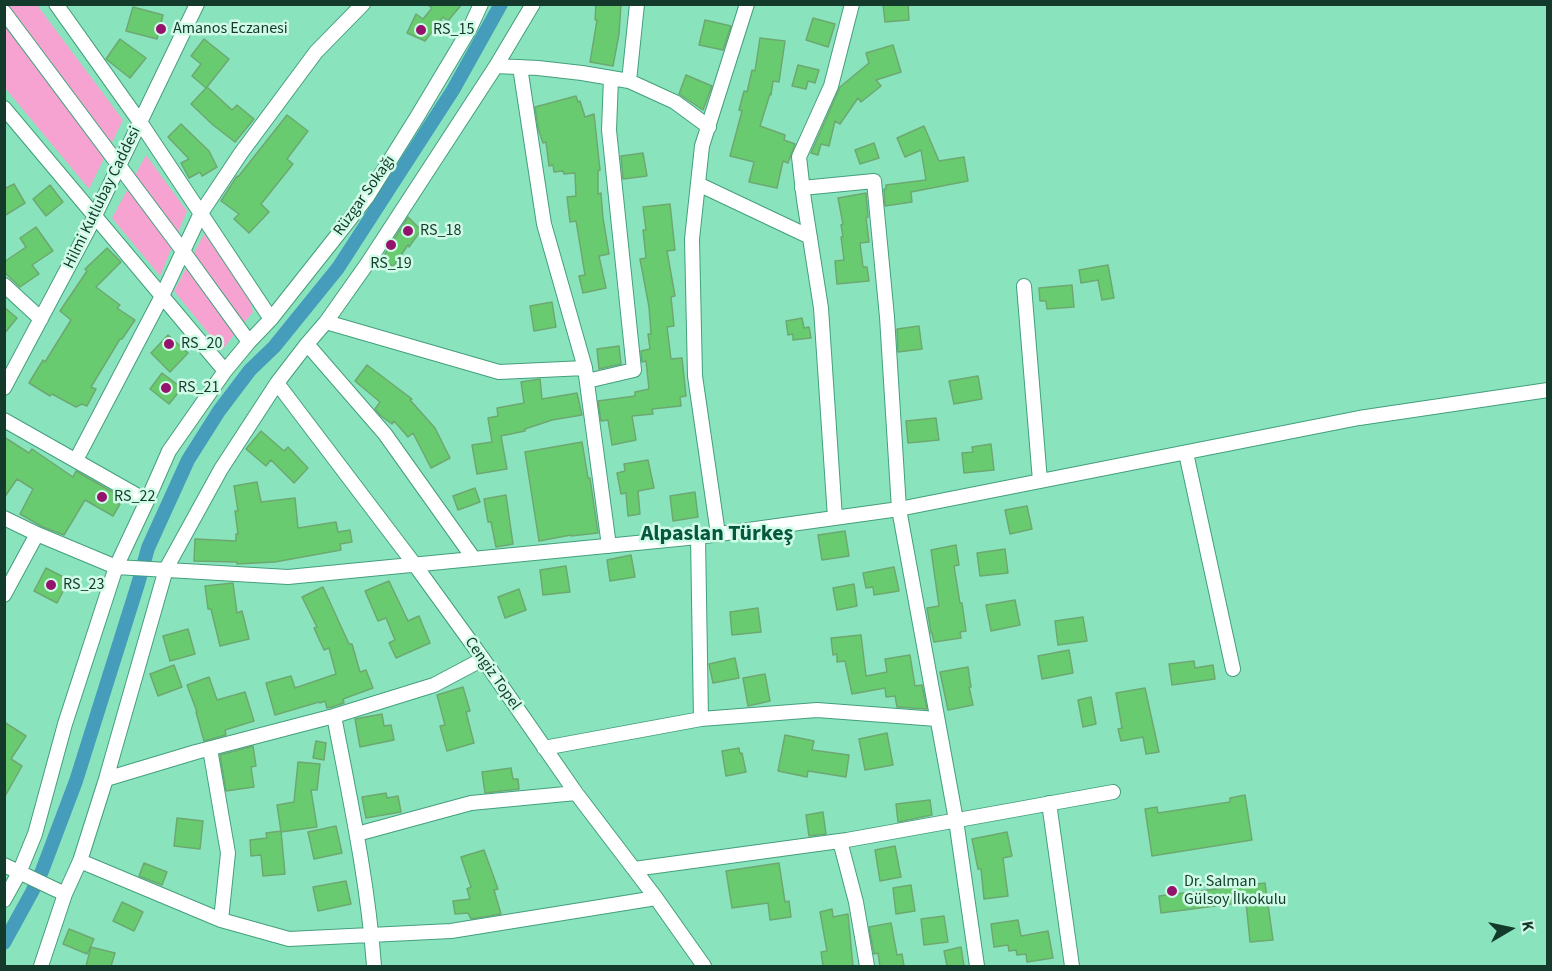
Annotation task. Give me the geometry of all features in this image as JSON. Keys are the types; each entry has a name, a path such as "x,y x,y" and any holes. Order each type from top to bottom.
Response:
{"street":[{"path":"56,4 140,122 271,319"},
{"path":"76,460 162,296 201,213 241,153 316,52 363,4"},
{"name":"Rüzgar Sokağı","path":"4,900 19,873 35,834 65,724 116,567 169,451 225,371 271,319 366,197 469,30 481,4"},
{"path":"41,966 65,894 80,861 106,779 166,569 221,469 278,383 326,322 367,264 496,66 533,4"},
{"path":"629,81 638,4"},
{"path":"718,534 695,376 692,239 702,146 747,4"},
{"path":"835,518 821,308 799,157 831,86 852,4"},
{"name":"Hilmi Kutlubay Caddesi","path":"4,388 94,217 192,6"},
{"path":"4,12 249,342"},
{"path":"496,66 582,73 629,81 675,102 709,127"},
{"path":"520,67 544,224 586,375 609,546"},
{"path":"326,322 499,372 586,375 634,370 609,130 611,78"},
{"path":"4,108 225,371"},
{"path":"802,188 874,182 887,317 899,509 956,820 977,966"},
{"path":"698,184 810,237"},
{"path":"4,285 41,319"},
{"path":"1024,286 1040,481"},
{"path":"307,344 386,434 474,559"},
{"name":"Cengiz Topel","path":"278,383 415,565 576,793 634,868 704,966"},
{"path":"4,518 116,567 288,577 698,537 899,509 1359,418 1548,390"},
{"path":"4,420 147,501"},
{"path":"1186,453 1233,669"},
{"path":"4,595 37,534"},
{"path":"698,537 701,720"},
{"path":"106,779 334,716 434,685 483,659"},
{"path":"544,748 701,720 817,710 938,719"},
{"path":"334,716 357,834 372,936 374,966"},
{"path":"210,749 228,853 221,920"},
{"path":"634,868 840,841 1113,792"},
{"path":"357,834 471,803 576,793"},
{"path":"1049,804 1072,966"},
{"path":"840,841 856,902 867,966"},
{"path":"80,861 221,920 288,939 451,931 656,898"},
{"path":"4,866 65,894"},
{"path":"33,966 49,940"}],"shaded area":[{"path":"9,5 37,5 123,120 89,189 5,88 4,11"},
{"path":"146,155 187,211 160,276 112,218"},
{"path":"204,234 248,292 253,312 222,350 174,291"}],"building":[{"path":"427,4 462,4 448,21 443,17 425,41 407,33 416,14 423,19 432,8"},
{"path":"596,4 621,4 619,34 613,66 590,62 597,20 595,20"},
{"path":"883,4 908,4 909,20 885,22"},
{"path":"133,7 163,15 157,39 126,31"},
{"path":"813,18 835,24 828,47 806,40"},
{"path":"705,20 731,26 723,50 699,45"},
{"path":"760,38 785,41 779,82 773,81 771,95 760,126 785,135 784,140 795,144 788,163 783,161 777,188 749,182 754,162 730,156 742,111 739,110 744,91 747,92 752,70 755,71"},
{"path":"120,39 146,58 130,78 106,59"},
{"path":"204,39 229,59 207,87 232,110 237,105 254,119 235,142 191,104 206,88 192,76 201,64 191,56"},
{"path":"893,45 901,72 876,80 881,86 861,102 858,98 840,124 835,121 829,146 821,144 818,155 811,153 840,87 869,63 866,53"},
{"path":"798,65 819,70 815,83 808,81 806,89 792,86"},
{"path":"686,75 712,86 703,110 679,94"},
{"path":"576,96 585,117 594,114 600,170 598,171 598,194 601,193 609,254 599,256 606,288 583,293 579,276 585,275 576,221 570,222 567,197 576,196 575,173 554,172 553,165 549,166 546,142 543,143 538,128 535,107"},
{"path":"287,115 308,131 287,159 293,164 261,204 269,212 249,233 234,219 239,214 221,201 237,176"},
{"path":"181,124 209,151 217,167 202,176 200,172 189,178 181,163 189,159 168,137"},
{"path":"924,126 939,161 964,157 968,181 911,192 912,202 885,206 884,189 886,185 926,180 921,150 905,157 897,138"},
{"path":"874,143 879,158 860,164 855,150"},
{"path":"643,153 647,176 623,179 621,156"},
{"path":"14,184 25,203 4,216 4,189"},
{"path":"50,185 63,202 46,216 33,199"},
{"path":"866,193 869,242 860,243 863,267 867,267 869,281 837,284 835,261 844,260 841,237 843,237 841,225 843,224 838,198"},
{"path":"670,204 675,250 667,251 675,296 671,297 674,326 667,327 671,359 682,358 686,396 680,397 681,406 652,409 653,414 632,416 636,440 612,445 608,420 601,421 598,401 635,396 635,392 649,389 646,361 642,362 641,351 650,349 648,334 651,334 649,307 640,259 646,258 643,207"},
{"path":"408,217 421,230 393,267 383,257"},
{"path":"36,227 53,251 32,265 39,274 20,287 4,272 4,262 26,247 20,238"},
{"path":"107,248 121,262 96,287 120,305 117,308 135,320 120,339 91,387 96,389 87,406 82,404 76,407 52,394 50,396 29,383 71,320 60,311 87,271 85,269"},
{"path":"1108,265 1114,298 1102,300 1098,280 1081,283 1079,270"},
{"path":"1072,285 1074,307 1047,309 1046,301 1040,301 1039,288"},
{"path":"552,302 556,327 534,331 530,306"},
{"path":"4,307 17,318 4,334"},
{"path":"802,318 804,328 809,327 811,338 793,340 793,334 788,335 786,321"},
{"path":"919,326 922,349 898,352 897,329"},
{"name":"RS_20","path":"168,335 188,353 170,372 151,353"},
{"path":"619,346 621,364 599,369 597,349"},
{"path":"367,365 412,399 410,400 435,428 450,458 431,468 413,433 408,437 394,421 392,424 381,416 375,409 380,402 355,381"},
{"name":"RS_21","path":"162,373 182,388 169,404 150,389"},
{"path":"978,376 982,399 954,404 949,381"},
{"path":"540,379 542,399 577,393 582,415 552,420 525,429 525,431 501,436 507,469 477,474 472,445 492,442 488,418 498,416 497,408 524,403 521,382"},
{"path":"936,418 939,440 908,443 906,421"},
{"path":"261,431 284,451 288,447 308,468 294,483 271,460 266,466 246,449"},
{"path":"4,437 29,453 32,449 73,477 76,471 116,494 113,500 120,504 113,516 85,500 64,535 43,527 20,514 33,489 17,479 4,498"},
{"path":"582,442 598,533 539,541 525,452"},
{"path":"991,444 994,470 964,473 962,453 973,452 972,447"},
{"path":"648,460 654,488 638,491 640,514 628,516 626,493 621,494 617,473 625,471 624,464"},
{"path":"257,482 261,502 295,498 298,528 336,522 338,532 350,530 352,542 340,544 341,550 275,562 237,564 237,562 194,561 195,539 236,541 236,534 238,534 235,511 238,511 234,486"},
{"path":"475,488 480,502 458,510 453,496"},
{"path":"695,492 698,517 673,521 670,496"},
{"path":"506,495 513,544 496,547 484,499"},
{"path":"1027,506 1032,529 1010,534 1005,510"},
{"path":"845,531 849,556 822,560 818,535"},
{"path":"956,545 959,565 954,566 966,631 960,632 961,638 934,642 927,608 939,606 931,550"},
{"path":"1005,549 1008,573 980,576 977,553"},
{"path":"631,555 635,577 610,581 607,560"},
{"path":"566,566 570,592 543,595 540,570"},
{"path":"894,567 899,591 874,595 873,587 866,588 863,573"},
{"name":"RS_23","path":"46,568 69,580 57,603 34,591"},
{"path":"389,581 408,621 419,616 430,643 396,658 389,643 395,640 386,618 378,621 365,591"},
{"path":"233,583 237,613 242,611 249,639 220,646 211,609 208,609 205,586"},
{"path":"854,584 857,606 837,610 833,588"},
{"path":"323,587 349,644 352,644 360,672 366,670 373,688 343,699 344,703 332,707 327,708 325,701 275,715 266,683 291,676 295,688 336,674 329,648 324,650 314,628 317,627 302,597"},
{"path":"519,589 526,610 505,618 498,597"},
{"path":"1015,600 1020,625 991,631 986,605"},
{"path":"758,608 761,632 732,635 730,612"},
{"path":"1083,617 1087,641 1058,645 1055,621"},
{"path":"188,629 195,654 170,661 163,636"},
{"path":"861,635 866,676 887,672 885,659 910,655 915,686 922,685 927,709 897,707 895,696 886,697 885,688 852,694 845,661 837,662 837,654 833,655 831,638"},
{"path":"1069,650 1073,673 1042,679 1038,656"},
{"path":"735,658 739,678 713,683 709,664"},
{"path":"1194,661 1195,668 1213,665 1215,679 1172,685 1169,664"},
{"path":"174,665 182,687 158,696 150,674"},
{"path":"968,667 973,705 948,710 940,672"},
{"path":"765,674 770,701 748,706 743,678"},
{"path":"209,677 217,700 245,692 254,721 225,730 226,735 204,741 187,685"},
{"path":"463,687 470,711 466,712 474,743 447,751 440,726 445,725 437,695"},
{"path":"1145,688 1159,752 1146,754 1143,737 1121,741 1118,729 1122,728 1116,693"},
{"path":"1091,697 1096,724 1083,727 1078,700"},
{"path":"382,714 384,726 391,725 394,740 360,747 355,719"},
{"path":"4,722 26,736 11,759 22,766 4,798"},
{"path":"887,733 893,765 865,770 859,739"},
{"path":"785,735 814,741 812,750 849,755 846,777 808,771 807,777 778,771"},
{"path":"316,741 326,743 324,760 313,758"},
{"path":"253,746 256,766 251,767 254,787 226,791 220,755"},
{"path":"739,748 746,772 726,776 722,751"},
{"path":"298,762 320,764 317,790 311,790 317,827 281,832 277,805 294,802"},
{"path":"511,768 513,779 518,779 519,789 485,793 482,772"},
{"path":"386,793 387,798 398,796 401,812 366,818 362,797"},
{"path":"1245,795 1252,840 1152,856 1145,809 1157,807 1158,813 1230,802 1230,798"},
{"path":"930,800 932,815 898,822 896,804"},
{"path":"823,812 826,834 809,836 806,815"},
{"path":"177,818 203,821 200,849 174,846"},
{"path":"336,826 342,853 314,859 308,832"},
{"path":"281,831 285,874 263,876 261,855 251,856 250,840 267,838 266,833"},
{"path":"1007,832 1012,856 1003,858 1008,896 984,899 981,869 978,869 972,839"},
{"path":"895,846 901,877 880,881 875,850"},
{"path":"484,850 498,889 494,890 501,914 471,919 468,913 455,914 453,901 470,899 467,889 471,887 461,857"},
{"path":"144,863 167,872 162,885 139,876"},
{"path":"779,863 785,902 789,901 791,917 770,920 768,903 732,908 726,871"},
{"path":"346,881 351,904 318,911 313,887"},
{"path":"1265,883 1273,940 1250,942 1246,902 1161,913 1159,896"},
{"path":"911,885 915,911 896,914 893,888"},
{"path":"122,902 143,912 134,931 113,921"},
{"path":"832,909 833,917 848,914 853,966 823,966 821,952 827,951 820,912"},
{"path":"944,916 948,942 924,945 921,919"},
{"path":"1018,920 1021,936 1048,931 1053,958 1027,962 1026,954 1017,955 1016,950 1009,951 1008,945 994,947 991,924"},
{"path":"891,923 897,955 902,954 904,966 880,966 878,953 874,954 869,927"},
{"path":"69,929 94,939 87,954 63,944"},
{"path":"91,947 115,953 111,966 86,966"},
{"path":"961,947 964,966 947,966 944,951"}],"waterway":[{"path":"4,943 42,871 76,781 148,548 188,460 219,411 250,370 274,347 338,268 453,90 501,4"}],"place":[{"name":"Amanos Eczanesi","path":"161,29"},
{"name":"RS_15","path":"421,30"},
{"name":"RS_18","path":"408,231"},
{"name":"RS_19","path":"391,245"},
{"name":"RS_20","path":"169,344"},
{"name":"RS_21","path":"166,388"},
{"name":"RS_22","path":"102,497"},
{"name":"RS_23","path":"51,585"},
{"name":"Dr. Salman Gülsoy İlkokulu","path":"1172,891"}],"district":[{"name":"Alpaslan Türkeş","path":"717,535"}]}
